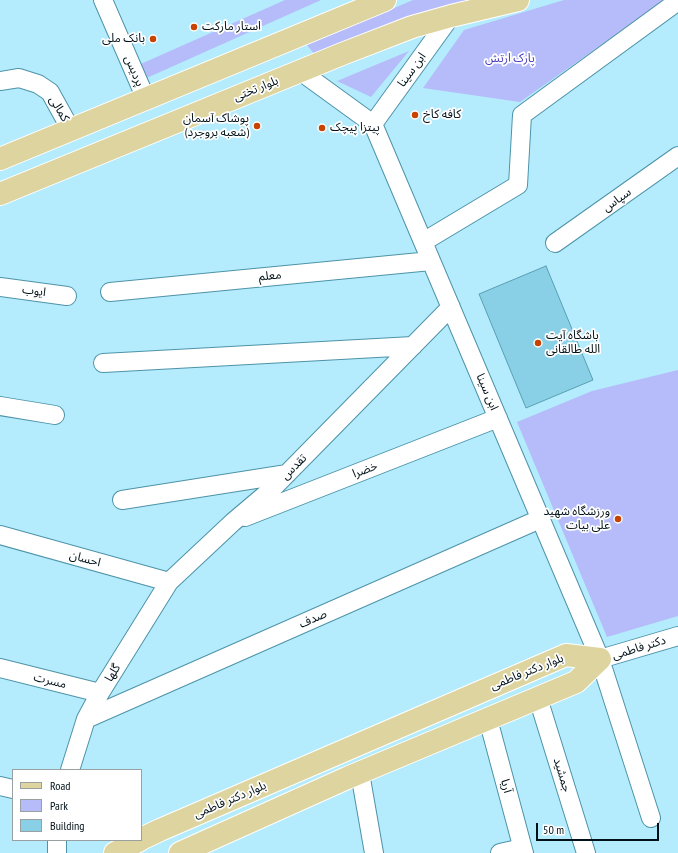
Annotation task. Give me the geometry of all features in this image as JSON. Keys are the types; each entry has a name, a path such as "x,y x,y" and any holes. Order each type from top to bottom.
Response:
{"main road":[{"path":"0,159 385,0"},
{"name":"بلوار تختی","path":"0,194 300,71 412,27 518,0"},
{"path":"290,39 286,50 290,61 300,71"},
{"path":"257,53 268,60 271,69 271,83"},
{"name":"بلوار دکتر فاطمی","path":"142,839 168,826 566,655 600,659"},
{"path":"180,853 360,773 576,682 600,659"},
{"name":"بلوار دکتر فاطمی","path":"115,853 138,841"}],"street":[{"name":"پردیس","path":"103,0 146,99"},
{"path":"423,242 518,185 522,115 678,1"},
{"name":"ابن سینا","path":"451,16 373,124 600,659 651,818"},
{"path":"300,71 373,124"},
{"name":"کمالی","path":"0,81 19,78 38,84 50,92 71,130"},
{"name":"سپاس","path":"555,243 678,156"},
{"name":"معلم","path":"110,292 431,261"},
{"name":"ایوب","path":"0,287 67,296"},
{"name":"تقدس","path":"169,582 233,522 272,489 451,307"},
{"path":"103,363 413,346"},
{"path":"0,406 54,415"},
{"name":"خضرا","path":"233,522 498,418"},
{"path":"122,500 286,474"},
{"name":"صدف","path":"86,719 540,519"},
{"name":"احسان","path":"0,535 169,582"},
{"name":"گلها","path":"70,769 86,719 169,582"},
{"name":"دکتر فاطمی","path":"600,659 678,636"},
{"name":"مسرت","path":"0,668 100,694"},
{"name":"جمشید","path":"538,698 586,853"},
{"name":"آریا","path":"488,719 523,850"},
{"path":"360,773 374,853"},
{"path":"0,786 12,789"},
{"path":"57,841 57,853"},
{"path":"500,853 523,850"}],"green space":[{"path":"285,0 321,0 131,85 125,71"},
{"path":"413,0 486,0 314,54 307,45"},
{"name":"پارک ارتش","path":"564,0 665,0 520,102 423,88 464,30"},
{"path":"409,51 371,97 337,81"},
{"name":"ورزشگاه شهید علی بیات","path":"678,370 678,616 607,637 517,422 592,391"}],"building":[{"name":"باشگاه آیت الله طالقانی","path":"546,266 593,380 526,408 479,294"}],"place":[{"name":"استار مارکت","path":"194,27"},
{"name":"بانک ملی","path":"153,39"},
{"name":"کافه کاخ","path":"415,115"},
{"name":"پوشاک آسمان (شعبه بروجرد)","path":"257,126"},
{"name":"پیتزا پیچک","path":"322,128"},
{"name":"باشگاه آیت الله طالقانی","path":"538,343"},
{"name":"ورزشگاه شهید علی بیات","path":"618,519"}]}
